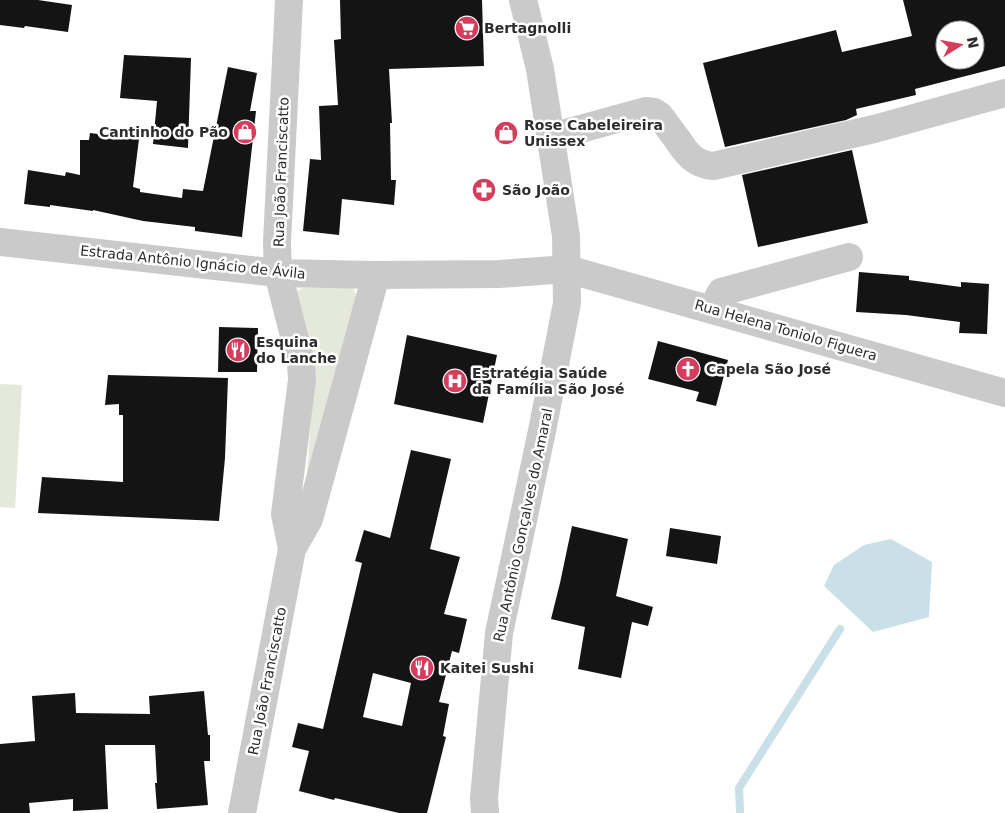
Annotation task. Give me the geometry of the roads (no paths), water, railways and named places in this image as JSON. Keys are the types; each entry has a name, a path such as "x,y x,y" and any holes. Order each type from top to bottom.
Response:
{"street":[{"name":"Rua João Franciscatto","path":"289,0 276,242 278,273 302,363 302,380 285,514 292,549"},
{"name":"Rua Antônio Gonçalves do Amaral","path":"485,813 484,798 499,633 567,303 566,236 540,69 523,0"},
{"path":"551,138 646,111 654,112 660,116 686,153 704,165 713,166 874,129 1005,93"},
{"name":"Estrada Antônio Ignácio de Ávila","path":"0,242 278,273 376,275 499,274 567,269"},
{"path":"712,309 720,292 849,256"},
{"name":"Rua Helena Toniolo Figuera","path":"567,269 1005,393"},
{"name":"Rua João Franciscatto","path":"242,813 292,549 309,519 376,275"}],"water":[{"path":"891,539 932,562 929,617 873,632 824,586 834,565 864,545"}],"waterway":[{"path":"740,813 739,788 840,629"}],"place":[{"name":"Bertagnolli","path":"467,28"},
{"name":"Cantinho do Pão","path":"245,132"},
{"name":"Rose Cabeleireira Unissex","path":"506,133"},
{"name":"São João","path":"484,190"},
{"name":"Esquina do Lanche","path":"238,350"},
{"name":"Capela São José","path":"688,369"},
{"name":"Estratégia Saúde da Família São José","path":"455,381"},
{"name":"Kaitei Sushi","path":"422,668"}]}
